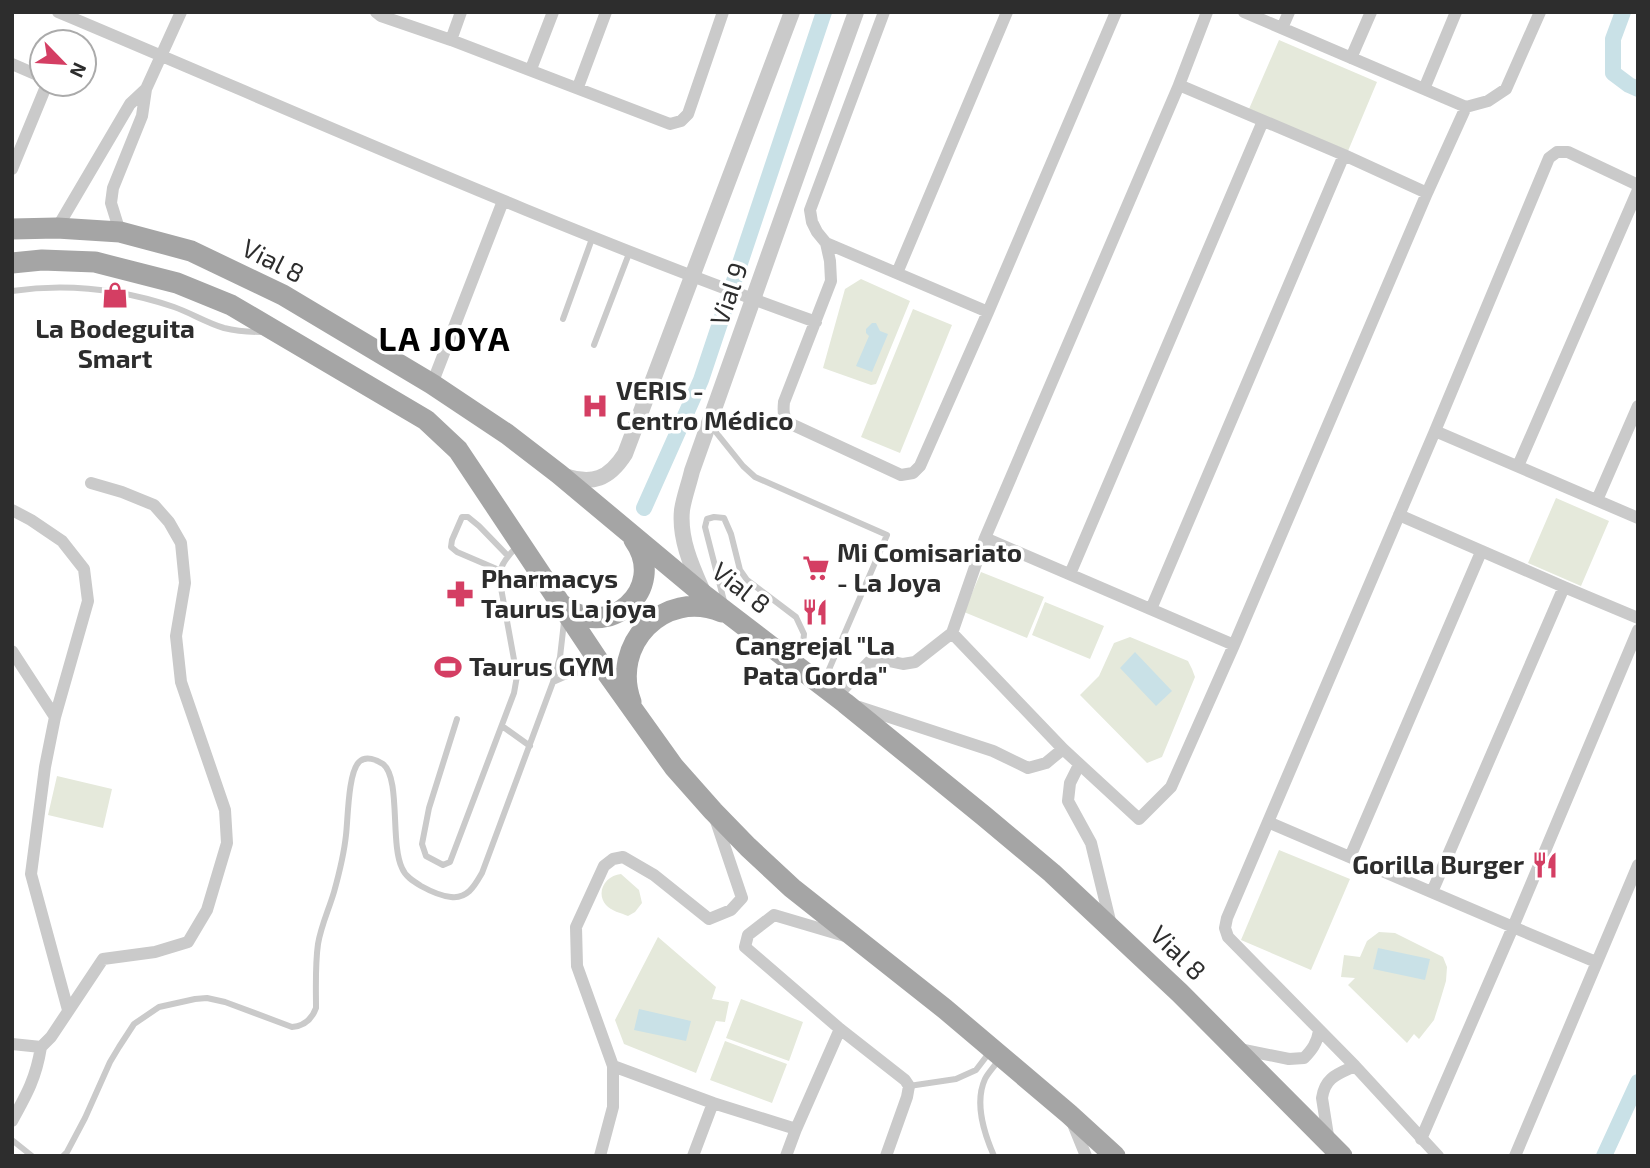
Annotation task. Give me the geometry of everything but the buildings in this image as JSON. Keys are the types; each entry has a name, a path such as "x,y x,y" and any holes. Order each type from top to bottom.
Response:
{"main road":[{"name":"Vial 8","path":"12,229 57,228 120,232 191,251 283,295 432,384 507,434 1052,873 1112,928 1335,1149"},
{"path":"12,263 42,260 96,261 177,282 231,305 426,420 458,450 514,550 562,607 674,767 713,811 792,888 997,1052 1115,1156"},
{"path":"562,607 576,614 595,618 615,614 631,603 642,586 644,566 639,547 626,531"},
{"path":"638,718 628,694 626,671 631,648 644,629 652,621 673,610 696,606 733,618"}],"street":[{"path":"58,12 503,201 816,322"},
{"path":"120,232 111,203 113,188 142,116 146,89 181,12"},
{"path":"376,12 670,124 677,123 688,114 723,12"},
{"path":"451,40 461,12"},
{"path":"531,69 553,12"},
{"path":"578,88 606,12"},
{"name":"Vial 9","path":"559,474 580,480 600,478 610,473 625,454 792,12"},
{"name":"Vial 9","path":"704,595 682,530 682,513 692,471 856,12"},
{"path":"884,12 810,210 812,222 826,243 831,281 785,402 783,414 791,425 901,475 913,472 920,466 1116,12"},
{"path":"897,273 1007,12"},
{"path":"1063,749 1046,763 1028,768 993,751 834,695 869,662 915,662 952,633 985,538 1179,85 1207,12"},
{"path":"1244,12 1466,107 1488,102 1506,89 1539,12"},
{"path":"1282,28 1289,12"},
{"path":"1351,58 1371,12"},
{"path":"1424,89 1456,12"},
{"path":"1179,85 1344,155 1427,194"},
{"path":"57,228 130,104 146,89"},
{"path":"12,169 41,98"},
{"path":"952,633 1079,765 1139,819 1171,787 1466,107"},
{"path":"1070,574 1263,121"},
{"path":"1438,1156 1355,1066 1228,937 1227,918 1549,158 1557,152 1567,152 1638,187 1518,466"},
{"path":"1151,609 1344,155"},
{"path":"432,384 503,201"},
{"path":"826,243 988,312"},
{"path":"1597,500 1638,407"},
{"path":"1435,431 1638,518"},
{"path":"12,1121 31,1087 38,1068 41,1047 51,1037 103,960 155,952 188,942 207,911 228,843 225,810 181,682 176,636 185,583 181,544 169,522 154,505 91,483"},
{"path":"12,510 62,541 85,569 88,601 55,718 45,767 31,874 68,1010"},
{"path":"1399,515 1638,618"},
{"path":"985,538 1234,645"},
{"path":"1350,857 1481,552"},
{"path":"1432,892 1563,587"},
{"path":"1421,1139 1638,630"},
{"path":"12,651 55,718"},
{"path":"1079,765 1070,783 1068,801 1091,843 1112,928"},
{"path":"600,1156 613,1107 613,1066 577,966 576,927 604,866 613,859 623,857 654,875 709,919 731,910 742,898 713,811"},
{"path":"1268,822 1596,962"},
{"path":"1515,1156 1638,865"},
{"path":"855,939 774,915 748,936 745,947 840,1029 905,1080 908,1086 907,1097 887,1156"},
{"path":"786,1156 840,1029"},
{"path":"1235,1048 1289,1059 1304,1058 1318,1040 1319,1031"},
{"path":"12,1044 41,1047"},
{"path":"613,1066 796,1129"},
{"path":"1335,1149 1322,1098 1323,1090 1329,1079 1355,1066"},
{"path":"693,1156 713,1102"},
{"path":"1069,1114 1086,1156"}],"lane":[{"path":"563,319 593,236"},
{"path":"594,345 630,251"},
{"path":"12,290 41,286 106,290 138,296 175,308 223,328 278,332"},
{"path":"709,423 755,477 887,535 834,695"},
{"path":"457,719 429,808 422,844 426,856 443,865 450,862 514,693 517,676 499,570 514,550 468,517 462,517 451,547 499,570"},
{"path":"733,618 705,527 707,519 714,517 724,518 740,570 747,580 796,617 804,634 803,644 793,665"},
{"path":"63,1156 85,1118 119,1047 134,1024 159,1007 207,998 292,1027 303,1025 314,1014 318,943 346,838 354,771 365,758 371,758 387,768 392,781 396,844 402,870 411,880 449,897 466,894 473,888 482,873 553,682 560,657 562,607"},
{"path":"553,682 569,674 604,669"},
{"path":"502,726 530,746"},
{"path":"908,1086 956,1079 976,1070 997,1052"},
{"path":"995,1156 985,1135 979,1098 997,1052"},
{"path":"12,1140 32,1156"}],"shaded area":[{"path":"1279,40 1377,82 1348,151 1249,109"},
{"path":"861,279 910,301 876,384 871,385 823,368 845,289"},
{"path":"913,309 952,325 900,453 861,437"},
{"path":"1556,498 1609,521 1581,586 1528,563"},
{"path":"981,572 1044,597 1027,638 964,612"},
{"path":"1045,602 1104,626 1090,659 1032,635"},
{"path":"1130,637 1188,661 1195,677 1162,757 1147,763 1080,695 1099,676 1114,643"},
{"path":"57,776 112,789 103,828 48,815"},
{"path":"1279,850 1350,879 1311,970 1241,940"},
{"path":"621,874 639,890 642,903 628,916 608,907 602,895 607,881"},
{"path":"1379,932 1395,933 1443,957 1447,967 1446,981 1434,1020 1419,1039 1414,1034 1407,1043 1348,985 1355,978 1341,977 1344,955 1360,957 1367,941"},
{"path":"658,937 716,987 712,999 729,1002 725,1022 716,1021 696,1073 624,1044 615,1020"},
{"path":"741,999 803,1022 789,1061 726,1038"},
{"path":"725,1041 787,1064 772,1103 710,1080"}],"water":[{"path":"876,323 880,331 888,334 872,372 856,366 869,336 866,329"},
{"path":"1135,652 1172,691 1156,706 1120,668"},
{"path":"1378,948 1430,959 1425,980 1373,969"},
{"path":"639,1009 691,1021 686,1041 634,1030"}],"waterway":[{"path":"644,508 701,380 824,12"},
{"path":"1623,12 1613,39 1613,73 1638,89"},
{"path":"1604,1156 1638,1082"}],"place":[{"name":"La Bodeguita Smart","path":"115,295"},
{"name":"VERIS - Centro Médico","path":"595,406"},
{"name":"Mi Comisariato - La Joya","path":"816,568"},
{"name":"Pharmacys Taurus La joya","path":"460,594"},
{"name":"Cangrejal \"La Pata Gorda\"","path":"815,612"},
{"name":"Taurus GYM","path":"448,667"},
{"name":"Gorilla Burger","path":"1545,865"}],"district":[{"name":"LA JOYA","path":"445,339"}]}
